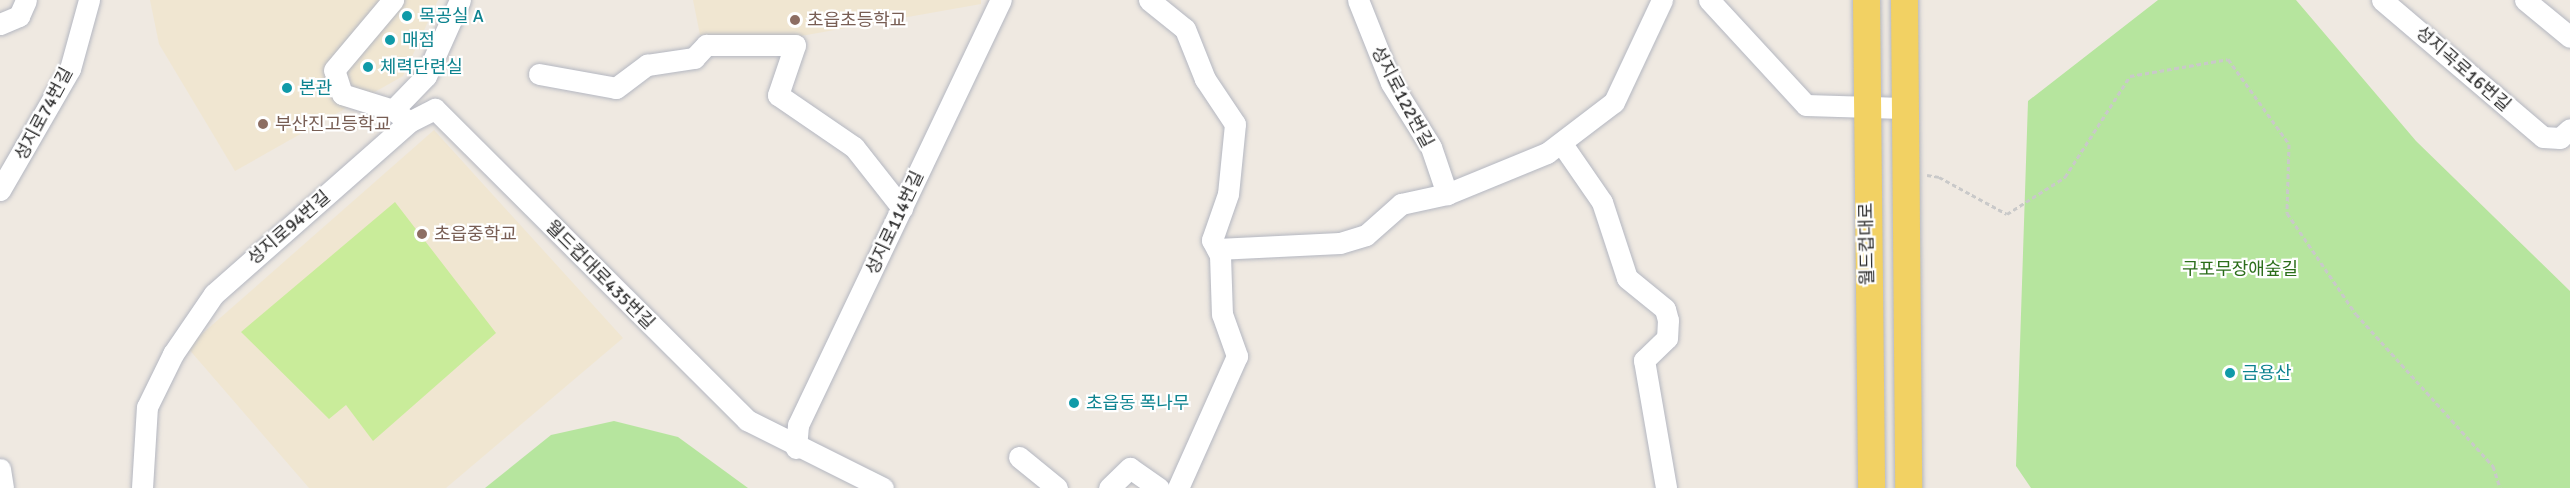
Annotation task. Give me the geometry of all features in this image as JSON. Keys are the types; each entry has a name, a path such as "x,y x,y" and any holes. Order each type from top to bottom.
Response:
{"main road":[{"name":"월드컵대로","path":"1866,0 1865,106 1870,488"},
{"path":"1905,0 1904,173 1908,488"},
{"path":"1907,444 1926,488"}],"street":[{"path":"0,24 19,16 26,0"},
{"name":"성지로74번길","path":"0,190 70,69 89,0"},
{"path":"393,0 334,70 342,94 401,116"},
{"name":"성지로94번길","path":"142,488 147,406 173,354 214,294 401,116 426,76 460,0"},
{"name":"성지로114번길","path":"796,447 798,425 1001,0"},
{"path":"1149,0 1185,29 1205,79 1235,124 1228,195 1212,240 1216,249 1222,314 1237,356 1178,488"},
{"name":"성지로122번길","path":"1358,0 1391,83 1431,147 1448,194"},
{"path":"1216,249 1340,243 1366,235 1401,204 1448,194 1562,144 1614,102 1662,0"},
{"path":"1709,0 1806,105 1904,108"},
{"name":"성지곡로16번길","path":"2382,0 2543,137 2560,138 2570,129"},
{"path":"2525,0 2570,37"},
{"path":"539,74 616,88 647,65 694,58 705,45 795,45 778,95 854,147 902,208"},
{"name":"월드컵대로435번길","path":"401,116 435,109 747,420 796,447"},
{"path":"1562,144 1602,202 1627,278 1665,309 1668,320 1667,338 1644,360 1666,488"},
{"path":"796,447 883,488"},
{"path":"1019,457 1057,488"},
{"path":"1109,488 1130,468 1159,488"},
{"path":"0,469 3,488"}],"path":[{"path":"1904,173 1939,177 2007,214 2065,177 2130,76 2228,59 2289,144 2287,213 2356,314 2493,466 2500,488"}],"shaded area":[{"name":"부산진고등학교","path":"150,0 438,0 403,76 235,171 159,44"},
{"name":"초읍초등학교","path":"693,0 981,0 981,4 784,39 700,35"},
{"name":"초읍중학교","path":"434,130 623,338 446,488 309,488 187,347"}],"green space":[{"name":"구포무장애숲길","path":"2158,0 2296,0 2416,141 2570,291 2570,488 2031,488 2016,466 2028,101"},
{"path":"395,202 496,333 373,441 346,405 329,419 241,332"},
{"path":"614,421 678,437 748,488 485,488 551,435"}],"place":[{"name":"목공실 A","path":"407,16"},
{"name":"초읍초등학교","path":"795,20"},
{"name":"매점","path":"390,40"},
{"name":"체력단련실","path":"368,67"},
{"name":"본관","path":"287,88"},
{"name":"부산진고등학교","path":"263,124"},
{"name":"초읍중학교","path":"422,234"},
{"name":"금용산","path":"2230,373"},
{"name":"초읍동 폭나무","path":"1074,403"}]}
